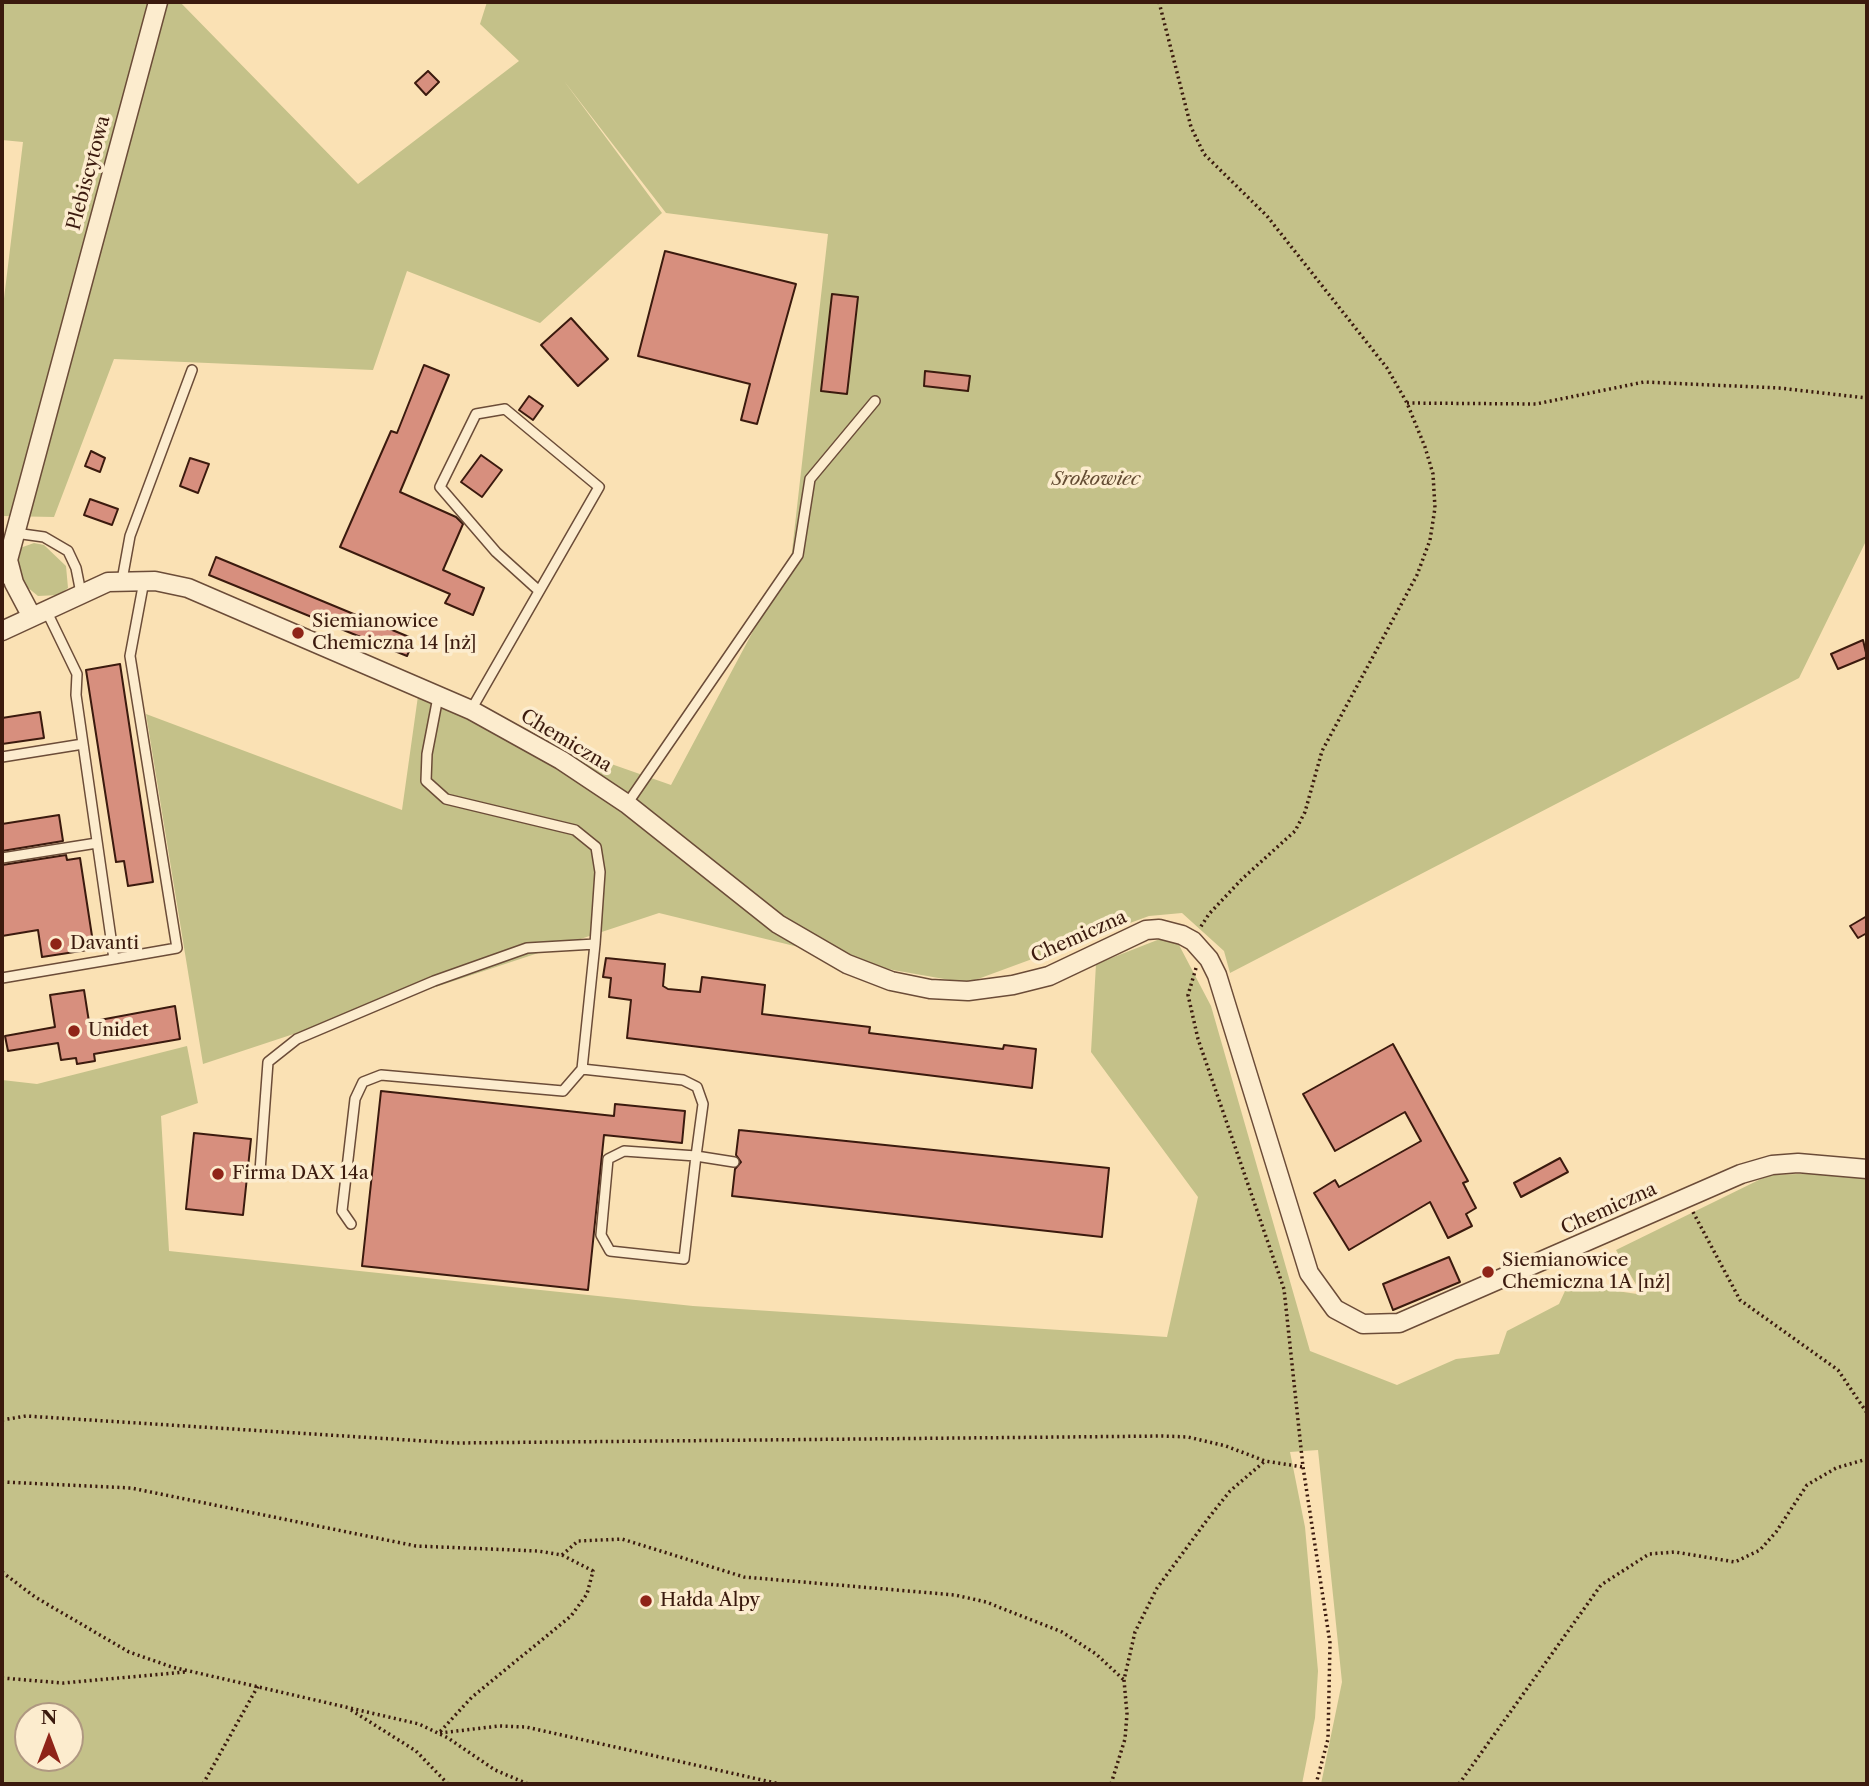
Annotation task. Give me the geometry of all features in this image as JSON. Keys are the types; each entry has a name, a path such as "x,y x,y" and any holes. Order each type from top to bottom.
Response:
{"street":[{"name":"Plebiscytowa","path":"15,533 158,2"},
{"path":"15,533 5,568 39,613"},
{"name":"Chemiczna","path":"81,593 122,580 144,580 188,588 471,710 562,760 627,804 778,924 847,964 891,981 930,989 968,991 1013,985 1049,976 1146,930 1171,931 1193,941 1209,959 1217,975 1309,1273 1325,1299 1346,1317 1363,1324 1399,1323 1741,1174 1772,1165 1823,1163 1867,1169"},
{"path":"2,631 81,593"}],"lane":[{"path":"122,580 130,536 192,370"},
{"path":"627,804 798,555 810,479 875,401"},
{"path":"471,710 599,487 505,409 476,414 440,488 496,552 538,590"},
{"path":"15,533 44,537 68,551 76,568 81,593"},
{"path":"2,978 177,948 130,656 144,580"},
{"path":"39,613 75,668 83,744 114,959"},
{"path":"351,1224 342,1211 355,1099 363,1082 381,1075 563,1091 582,1069 600,872 596,847 575,830 446,799 426,781 427,754 438,697"},
{"path":"2,757 83,744"},
{"path":"2,858 97,843"},
{"path":"260,1171 268,1062 297,1039 434,981 527,948 595,944"},
{"path":"582,1069 682,1080 697,1087 703,1104 696,1156 684,1259 610,1251 601,1235 608,1159 624,1151 696,1156 734,1162"}],"path":[{"path":"1159,2 1191,127 1204,155 1266,216 1368,342 1407,403 1425,447 1433,474 1435,497 1430,540 1417,575 1322,751 1305,812 1294,831 1209,914 1193,941"},
{"path":"1407,403 1536,404 1644,382 1779,388 1867,398"},
{"path":"1209,959 1197,967 1188,995 1198,1039 1284,1289 1303,1467 1330,1643 1328,1739 1316,1784"},
{"path":"1685,1198 1740,1300 1838,1370 1867,1413"},
{"path":"2,1420 26,1416 468,1443 1163,1436 1188,1437 1226,1446 1265,1461 1303,1467"},
{"path":"1458,1784 1601,1586 1649,1554 1675,1552 1735,1562 1759,1550 1776,1532 1807,1485 1836,1468 1867,1459"},
{"path":"1111,1784 1125,1739 1127,1714 1124,1680 1136,1632 1157,1588 1230,1491 1265,1461"},
{"path":"2,1482 131,1488 416,1546 538,1551 562,1555 593,1571 587,1594 571,1616 472,1697 438,1734"},
{"path":"562,1555 578,1541 622,1539 744,1577 965,1597 1031,1618 1062,1632 1096,1654 1124,1680"},
{"path":"2,1572 35,1597 130,1652 191,1671 419,1724 495,1770 528,1784"},
{"path":"2,1678 63,1683 191,1671"},
{"path":"203,1784 258,1686"},
{"path":"349,1709 416,1751 448,1784"},
{"path":"438,1734 499,1726 526,1727 780,1784"}],"green space":[{"name":"Srokowiec","path":"2,2 180,2 358,184 519,61 480,24 487,2 1867,2 1867,539 1799,678 1230,973 1224,951 1182,913 1149,916 967,983 893,970 659,913 203,1064 146,714 402,810 418,696 671,785 791,560 828,234 666,213 564,81 662,213 540,323 407,271 373,370 114,359 54,517 2,516 2,315 23,142 2,140"},
{"path":"34,543 44,545 66,566 68,588 59,595 38,596 21,582 17,567 20,548"},
{"path":"1165,937 1179,945 1211,1006 1310,1351 1397,1385 1456,1359 1499,1354 1507,1331 1559,1304 1565,1291 1590,1287 1637,1294 1638,1288 1616,1250 1769,1175 1828,1173 1867,1177 1867,1784 1321,1784 1342,1682 1318,1450 1290,1452 1305,1527 1318,1671 1315,1718 1302,1784 2,1784 2,1080 37,1084 187,1046 198,1103 161,1116 169,1251 693,1306 1167,1337 1198,1197 1091,1052 1096,964"}],"building":[{"path":"428,71 439,82 426,95 415,83"},
{"path":"665,251 796,284 757,424 741,420 750,384 638,356"},
{"path":"832,294 858,297 847,394 821,391"},
{"path":"571,318 608,359 578,386 541,345"},
{"path":"424,365 449,375 400,492 456,517 463,524 443,570 484,588 473,615 445,603 450,594 340,547 391,431 397,433"},
{"path":"925,371 970,376 968,391 924,386"},
{"path":"529,396 543,406 533,420 519,410"},
{"path":"91,451 105,458 100,472 85,466"},
{"path":"481,455 502,470 482,497 461,482"},
{"path":"190,458 209,464 198,493 180,486"},
{"path":"90,499 118,509 112,525 84,515"},
{"path":"216,557 414,639 407,656 209,575"},
{"path":"1863,640 1867,657 1838,669 1831,654"},
{"path":"120,664 153,882 128,886 124,861 116,862 86,670"},
{"path":"40,712 44,738 2,744 2,718"},
{"path":"59,815 63,841 2,851 2,824"},
{"path":"66,855 67,860 80,858 94,949 42,957 38,930 2,936 2,865"},
{"path":"1867,916 1867,933 1858,938 1850,926"},
{"path":"606,958 665,964 663,986 668,989 700,992 702,977 765,985 762,1014 870,1027 869,1033 1003,1049 1004,1045 1036,1049 1032,1088 627,1038 631,1000 609,997 611,978 603,977"},
{"path":"84,990 89,1022 175,1006 180,1039 94,1054 95,1061 77,1064 76,1058 61,1060 58,1043 8,1051 5,1036 55,1027 50,995"},
{"path":"1393,1044 1468,1181 1463,1183 1476,1208 1466,1214 1472,1226 1448,1238 1430,1202 1349,1250 1314,1193 1335,1180 1339,1187 1421,1141 1405,1112 1335,1151 1303,1094"},
{"path":"381,1091 614,1116 615,1104 685,1111 682,1143 604,1135 588,1290 362,1266"},
{"path":"739,1130 1109,1168 1102,1237 732,1196 735,1169 741,1162 736,1155"},
{"name":"Firma DAX 14a","path":"194,1133 251,1139 243,1215 186,1209"},
{"path":"1560,1158 1568,1172 1521,1197 1514,1183"},
{"path":"1449,1257 1460,1282 1393,1310 1383,1284"}],"place":[{"name":"Siemianowice Chemiczna 14 [nż]","path":"298,633"},
{"name":"Davanti","path":"56,944"},
{"name":"Unidet","path":"74,1031"},
{"name":"Firma DAX 14a","path":"218,1174"},
{"name":"Siemianowice Chemiczna 1A [nż]","path":"1488,1272"},
{"name":"Hałda Alpy","path":"646,1601"}]}
